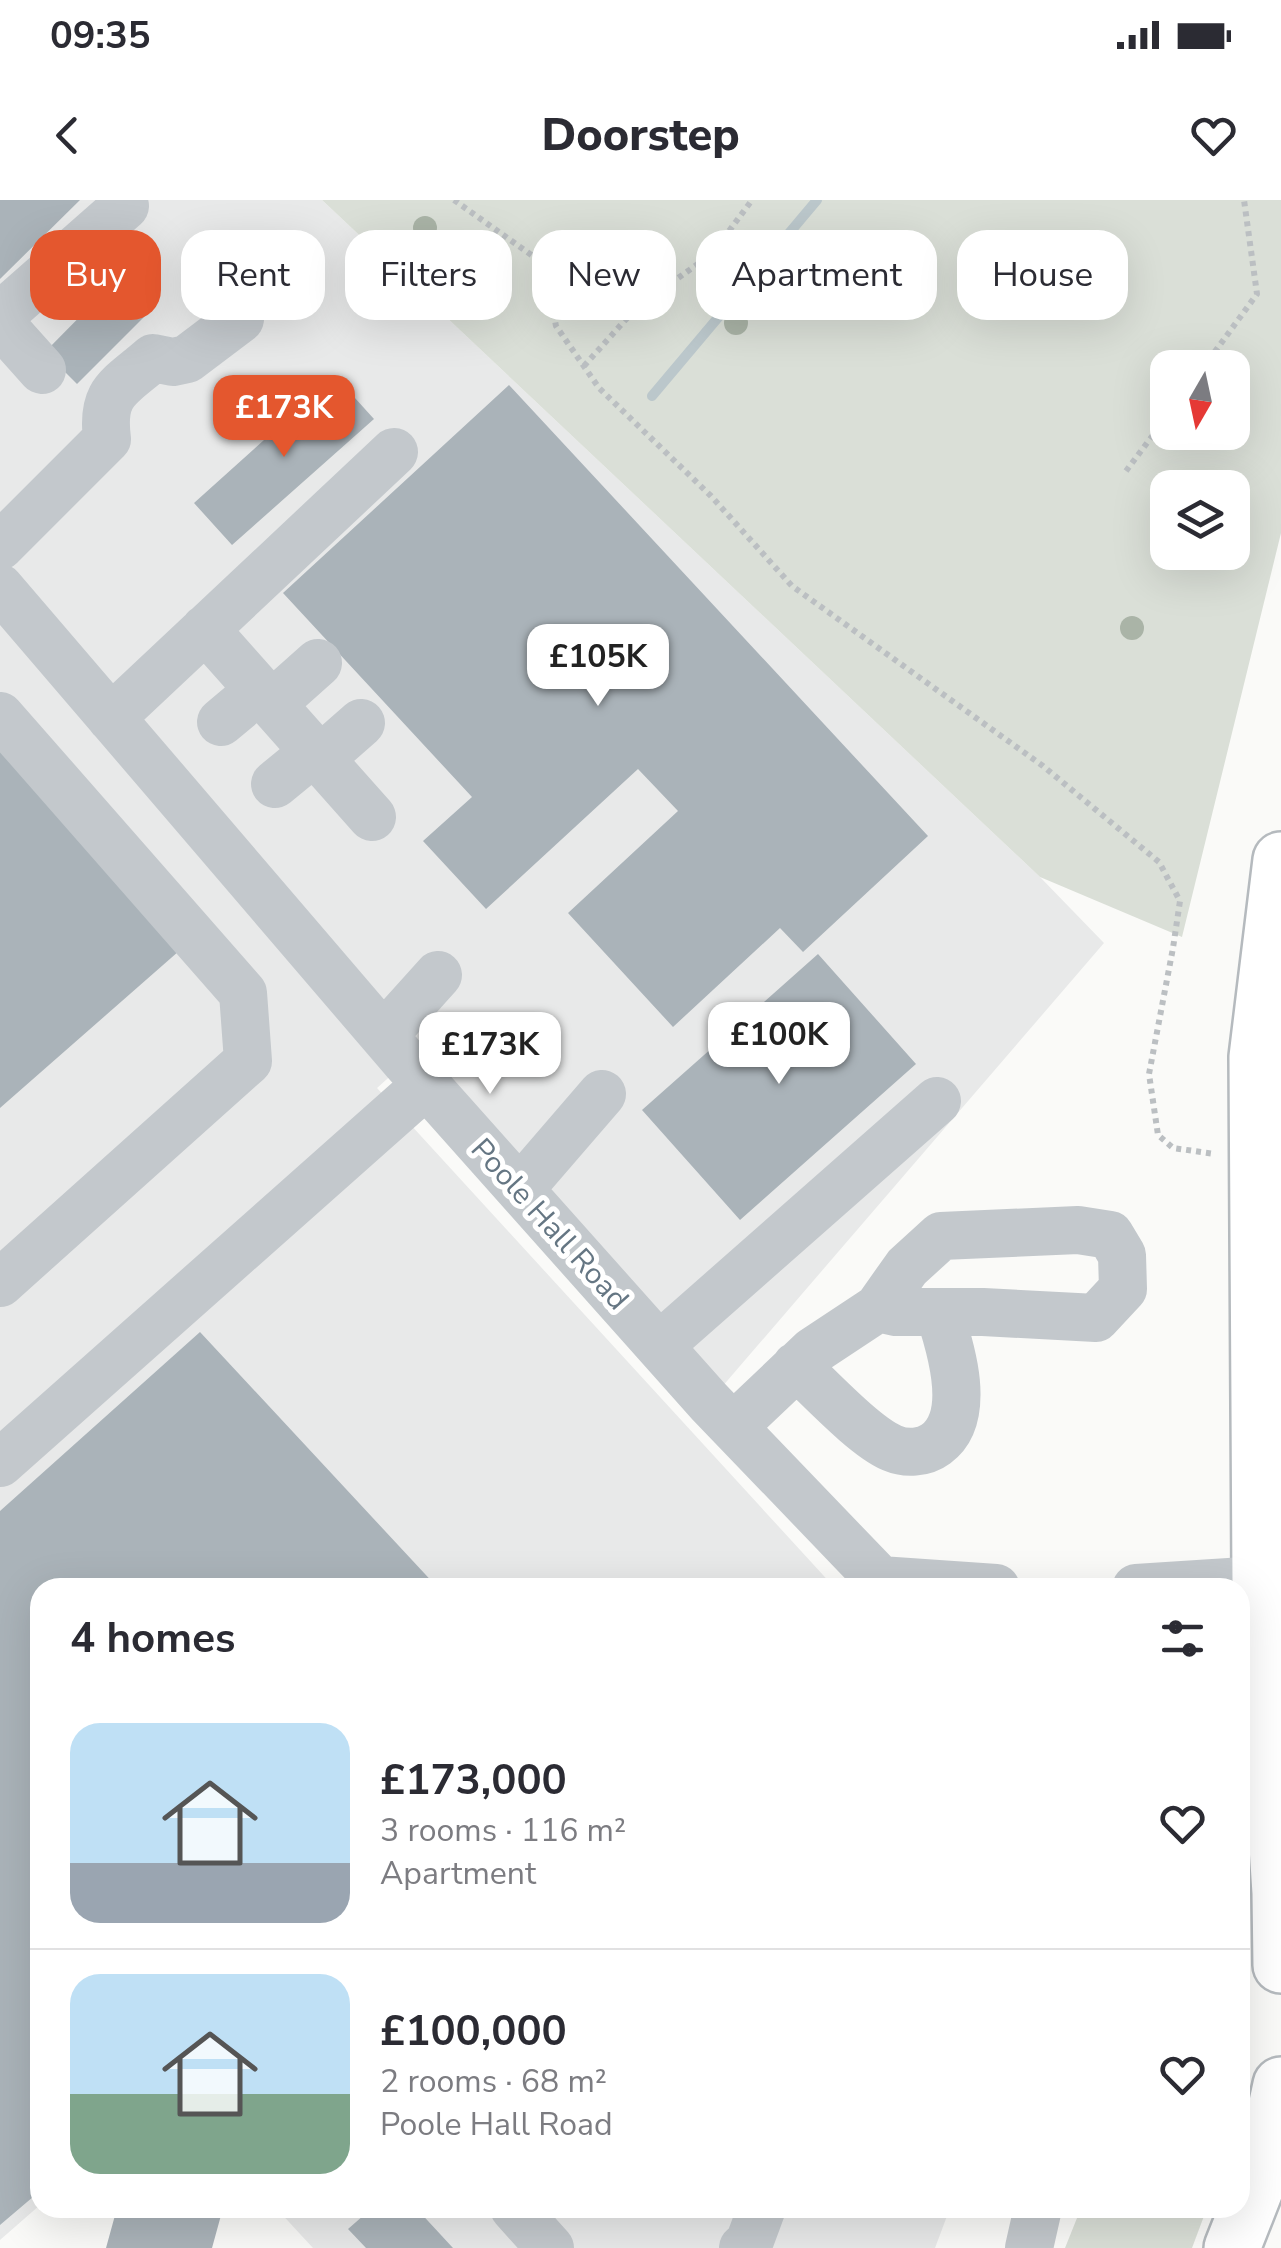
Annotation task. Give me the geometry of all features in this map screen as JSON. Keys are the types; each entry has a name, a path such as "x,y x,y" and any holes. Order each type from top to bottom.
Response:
{"main road":[{"path":"1281,860 1258,1057 1260,1580 1275,1724 1281,1965"},
{"path":"1250,2202 1262,2172 1281,2085"},
{"path":"1232,2248 1244,2218"}],"street":[{"path":"42,370 0,320 124,206"},
{"path":"0,546 107,439 104,416 110,396 152,358 173,362 187,359 239,320"},
{"path":"111,718 394,452"},
{"name":"Poole Hall Road","path":"0,588 384,1036 659,1346 878,1578"},
{"path":"205,630 372,817"},
{"path":"221,722 318,663"},
{"path":"0,716 243,993 248,1061 0,1284"},
{"path":"275,784 362,723"},
{"path":"384,1036 438,975"},
{"path":"0,1463 262,1247 427,1084"},
{"path":"520,1189 602,1094"},
{"path":"659,1346 937,1101"},
{"path":"733,1427 812,1350 878,1308 906,1267 942,1236 1078,1230 1110,1236 1122,1254 1123,1289 1096,1318 896,1312 878,1308"},
{"path":"796,1366 876,1438 908,1452 928,1450 946,1437 953,1420 957,1376 939,1312"},
{"path":"1250,1581 1260,1580"},
{"path":"523,2218 550,2248"},
{"path":"743,2248 758,2218"},
{"path":"1029,2248 1036,2218"}],"path":[{"path":"454,200 532,255"},
{"path":"676,279 712,254 752,200"},
{"path":"1215,350 1257,294 1244,200"},
{"path":"555,320 599,388 711,496 792,586 1043,766 1159,862 1180,901 1148,1074 1158,1135 1173,1148 1258,1158"},
{"path":"584,366 625,320"},
{"path":"1126,471 1150,439"}],"shaded area":[{"path":"0,200 322,200 354,230 345,230 345,320 449,320 1040,877 1104,943 709,1402 406,1062 377,1088 826,1578 30,1578 30,2214 0,2240"},
{"path":"322,200 1281,200 1281,533 1182,937 1040,877 449,320 512,320 512,230 354,230"},
{"path":"285,2218 946,2218 935,2248 313,2248"},
{"path":"1077,2218 1203,2218 1192,2248 1065,2248"}],"building":[{"path":"0,200 80,200 50,230 30,230 30,249 0,279"},
{"path":"77,320 141,320 77,384 45,352"},
{"path":"335,376 374,419 232,545 194,503"},
{"path":"509,385 928,836 803,952 780,928 673,1027 568,913 678,811 638,769 486,909 423,841 472,797 283,593"},
{"path":"0,748 179,951 0,1108"},
{"path":"818,954 916,1064 740,1220 642,1110"},
{"path":"200,1332 429,1578 30,1578 30,2200 0,2225 0,1511"},
{"path":"114,2218 220,2218 212,2248 106,2248"},
{"path":"361,2218 425,2218 453,2248 366,2248 348,2229"}],"waterway":[{"path":"652,396 817,200"}]}
